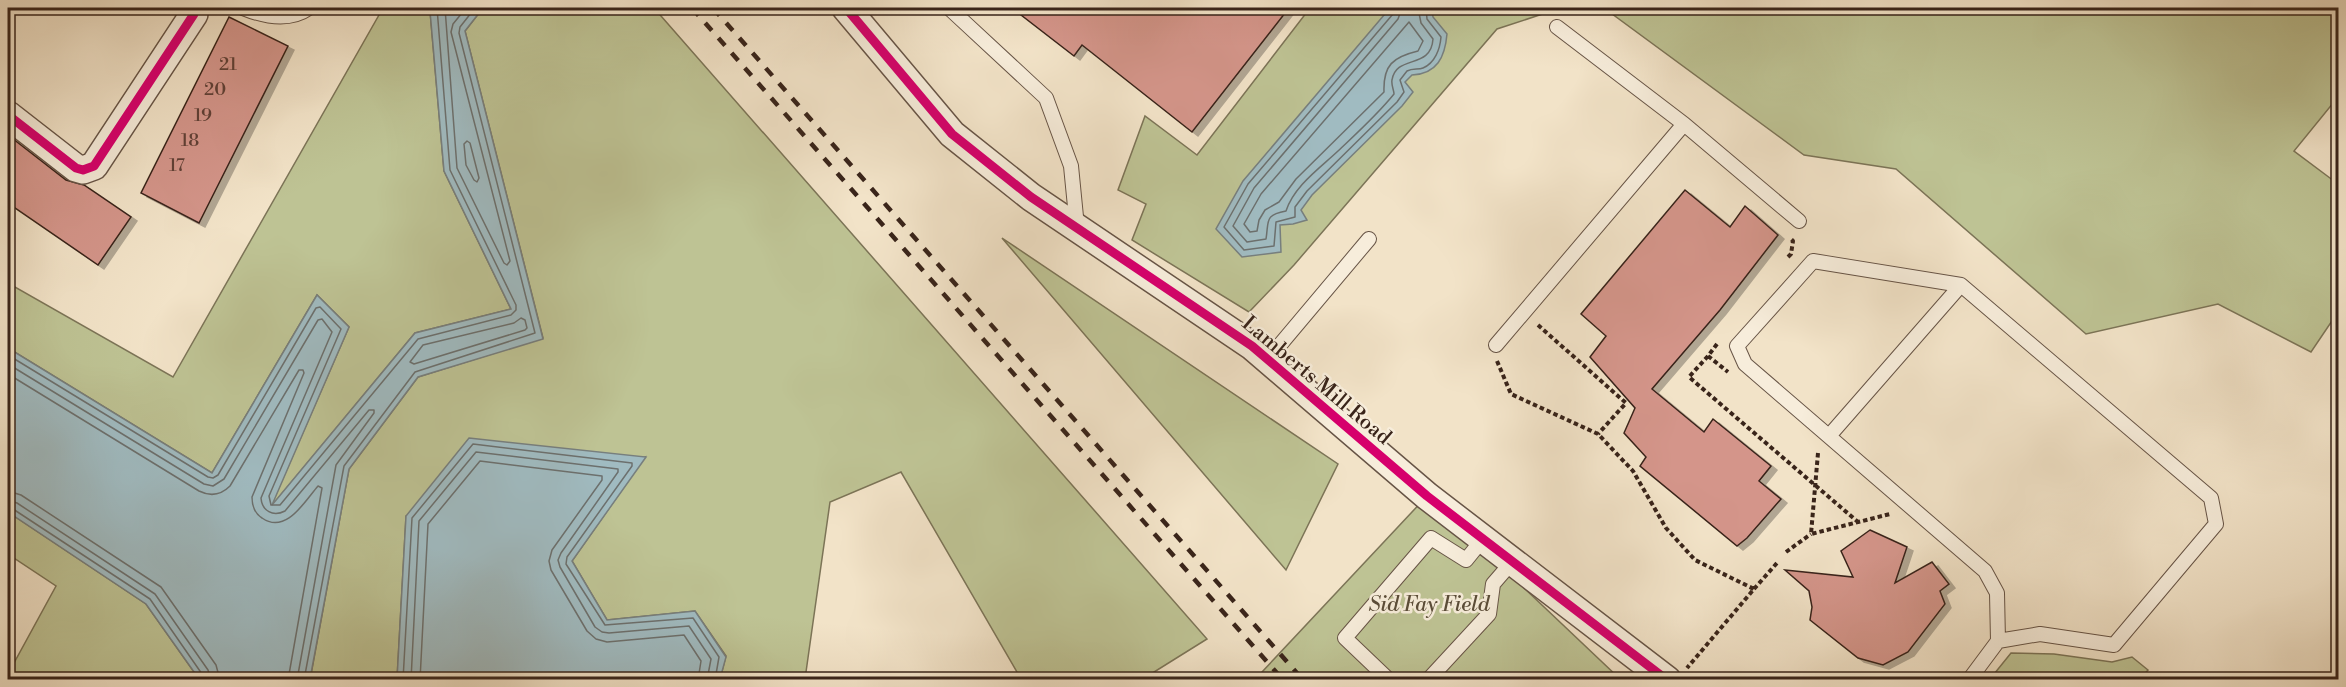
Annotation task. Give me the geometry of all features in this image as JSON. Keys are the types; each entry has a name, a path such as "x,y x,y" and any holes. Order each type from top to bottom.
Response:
{"street":[{"path":"8,115 76,168 83,170 94,166 194,14 194,8"},
{"name":"Lamberts Mill Road","path":"846,8 952,134 1032,197 1268,359 1427,496 1512,562 1676,675"}],"lane":[{"path":"243,8 258,14 281,18 309,8"},
{"path":"950,8 1046,98 1071,166 1077,227"},
{"path":"1557,27 1684,124 1799,221"},
{"path":"1500,349 1684,124"},
{"path":"1268,359 1369,240"},
{"path":"1969,680 1998,641 1997,593 1985,571 1745,364 1737,346 1813,261 1961,285 2211,498 2216,524 2114,645 2040,634 1998,641"},
{"path":"1829,436 1961,285"},
{"path":"1389,680 1345,638 1431,538 1466,560 1483,539"},
{"path":"1428,680 1489,614 1493,584 1512,562"}],"path":[{"path":"1784,233 1793,241 1791,254 1784,263"},
{"path":"1533,320 1626,403 1598,434"},
{"path":"1723,337 1689,377 1858,522"},
{"path":"1500,349 1497,361 1511,394 1598,434 1633,471 1666,528 1695,560 1754,589"},
{"path":"1708,356 1736,379"},
{"path":"1811,534 1819,448 1828,455"},
{"path":"1786,552 1811,534 1897,512 1888,505"},
{"path":"1676,675 1777,563"}],"green space":[{"path":"383,8 433,8 430,11 444,171 511,309 415,333 270,508 349,327 317,295 212,473 8,348 8,283 173,377"},
{"path":"483,8 654,8 1207,639 1154,672 1159,679 1021,679 901,472 830,502 805,679 720,679 726,656 695,611 607,620 572,561 645,457 406,516 397,679 310,680 349,469 418,377 543,338 465,31"},
{"path":"1310,8 1556,8 1497,29 1294,265 1249,312 1132,240 1146,204 1118,190 1145,116 1197,155"},
{"path":"1604,8 2338,8 2338,97 2294,151 2338,184 2338,312 2311,352 2218,304 2086,334 1896,169 1804,155"},
{"path":"1002,238 1338,464 1286,570"},
{"name":"Sid Fay Field","path":"1427,496 1620,679 1270,680 1262,672"},
{"path":"8,512 146,604 199,679 8,679 8,674 56,586 8,554"},
{"path":"2011,653 2054,654 2112,662 2132,657 2148,670 2140,679 1990,679"}],"water":[{"path":"433,8 483,8 465,31 543,339 418,377 349,469 310,679 199,679 146,604 8,512 8,348 212,473 317,295 349,327 272,505 415,333 511,309 444,171 430,11"},
{"path":"1390,8 1432,8 1433,17 1447,34 1442,57 1434,68 1412,75 1405,82 1413,92 1402,106 1312,195 1301,210 1307,220 1280,225 1281,252 1242,257 1216,229 1243,181"},
{"path":"469,438 646,457 572,561 607,620 695,611 726,657 720,679 397,679 406,516"}],"building":[{"path":"1012,8 1289,8 1192,132 1082,45 1074,56"},
{"path":"229,17 288,46 199,223 141,193"},
{"path":"8,135 66,180 84,185 131,217 98,265 8,203"},
{"path":"1685,190 1730,227 1745,206 1778,235 1720,310 1652,389 1704,432 1713,419 1771,466 1759,481 1781,499 1747,538 1737,546 1640,466 1646,457 1624,433 1635,408 1590,357 1606,336 1581,314"},
{"path":"1870,530 1907,547 1895,583 1932,562 1949,584 1940,591 1945,604 1908,652 1883,665 1858,658 1810,620 1812,607 1809,591 1785,570 1853,577 1841,551"}],"railway":[{"path":"692,8 1283,680"},
{"path":"713,8 1303,680"}],"cycle path":[{"path":"8,115 76,168 83,170 94,166 194,14 194,8"},
{"path":"846,8 952,134 1031,197 1252,346 1427,496 1667,680"}]}
